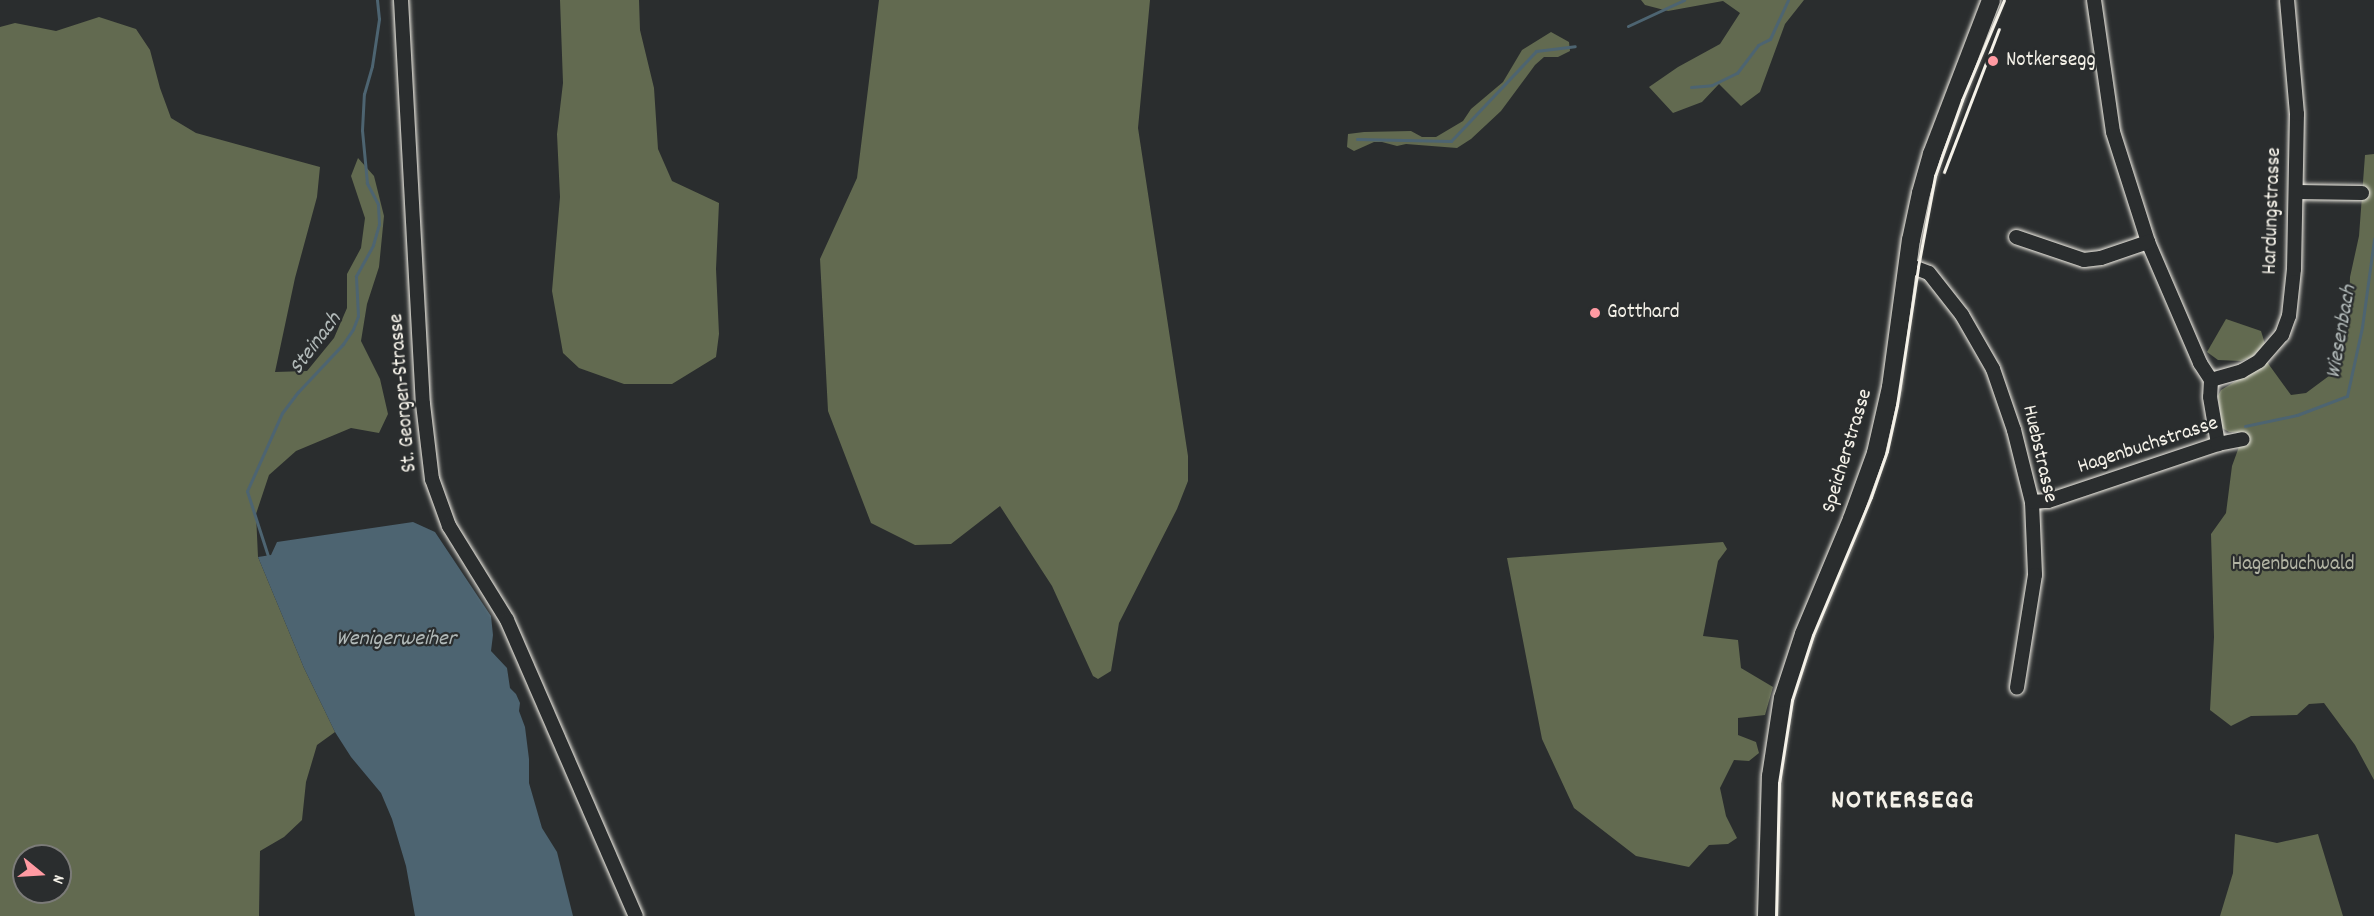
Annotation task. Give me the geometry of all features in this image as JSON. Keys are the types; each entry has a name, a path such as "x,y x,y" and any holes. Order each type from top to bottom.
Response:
{"main road":[{"name":"Speicherstrasse","path":"1767,916 1771,776 1783,698 1804,634 1852,519 1876,453 1891,387 1916,212 1932,154 1991,0"}],"street":[{"name":"St. Georgen-Strasse","path":"401,0 423,392 432,480 446,521 507,620 525,658 636,916"},
{"path":"2094,0 2113,132 2148,242 2200,363 2211,380 2210,397 2218,444"},
{"name":"Hardungstrasse","path":"2211,380 2242,371 2259,361 2282,335 2289,316 2294,269 2297,114 2287,0"},
{"path":"2297,192 2362,193"},
{"path":"2016,237 2084,260 2101,258 2148,242"},
{"name":"Huebstrasse","path":"1908,265 1924,269 1938,283 1962,315 1993,369 2014,430 2032,502 2035,574 2017,688"},
{"name":"Hagenbuchstrasse","path":"2032,502 2048,501 2218,444 2243,439"}],"green space":[{"path":"560,0 639,0 640,30 654,88 658,149 672,181 719,203 716,269 719,334 716,357 672,384 624,384 579,368 563,353 552,291 560,197 557,134 563,83"},
{"path":"879,0 1150,0 1138,128 1188,456 1188,481 1177,509 1119,623 1111,671 1098,679 1093,676 1052,586 1000,506 951,544 915,545 871,523 828,411 820,259 857,178"},
{"path":"1641,0 1804,0 1785,24 1760,92 1741,106 1719,84 1702,102 1673,113 1649,87 1678,67 1720,44 1740,13 1723,1 1668,11 1645,5"},
{"path":"99,17 136,29 150,50 171,118 196,133 320,167 317,197 295,278 275,372 307,371 334,338 347,308 347,274 361,248 365,218 351,176 358,158 374,176 384,216 379,267 367,304 361,341 380,379 388,414 379,433 351,428 296,451 269,475 256,514 258,557 304,668 335,732 317,745 306,782 302,820 284,837 260,851 259,916 0,916 0,27 15,23 56,31"},
{"path":"1551,32 1569,42 1570,51 1558,57 1544,57 1535,65 1501,111 1471,139 1457,148 1406,144 1397,146 1382,142 1374,142 1354,151 1347,147 1348,134 1364,132 1411,131 1422,137 1436,137 1463,121 1471,109 1503,82 1522,50"},
{"name":"Hagenbuchwald","path":"2374,154 2374,780 2355,745 2324,703 2309,704 2297,715 2251,716 2231,726 2210,710 2214,637 2211,534 2226,513 2232,466 2244,433 2229,432 2222,428 2218,396 2221,390 2267,362 2291,395 2306,393 2337,370 2348,333 2350,277 2359,236 2365,155"},
{"path":"2226,319 2261,331 2265,344 2252,357 2241,361 2218,360 2207,352"},
{"path":"1723,542 1727,549 1718,561 1703,636 1738,640 1741,668 1773,687 1765,715 1738,718 1738,735 1756,742 1759,753 1749,761 1734,760 1720,788 1726,816 1737,838 1728,844 1709,845 1689,867 1636,856 1574,808 1542,739 1507,558"},
{"path":"2235,834 2277,843 2318,834 2343,916 2220,916 2233,873"}],"water":[{"name":"Wenigerweiher","path":"413,522 435,532 491,616 493,635 491,651 507,668 510,688 520,703 519,711 525,727 529,759 529,783 542,828 557,852 573,916 415,916 406,866 392,819 381,793 351,757 335,732 304,668 258,557 271,555 277,542"}],"waterway":[{"name":"Steinach","path":"268,556 247,491 282,413 298,392 343,344 353,329 358,316 356,276 373,245 379,224 378,204 367,183 362,130 364,94 372,66 379,19 377,0"},
{"path":"1628,26 1684,0"},
{"path":"1691,87 1712,85 1737,73 1758,45 1770,39 1788,0"},
{"path":"1357,139 1451,141 1536,51 1575,46"},
{"name":"Wiesenbach","path":"2245,426 2297,415 2347,396 2362,327 2374,239"}],"railway":[{"path":"1776,916 1779,783 1792,700 1813,635 1871,497 1887,451 1897,405 1918,267 1935,176 1962,100 2004,0"},
{"path":"1944,172 1999,29"}],"place":[{"name":"Notkersegg","path":"1993,61"},
{"name":"Gotthard","path":"1595,313"}],"district":[{"name":"NOTKERSEGG","path":"1903,802"}]}
